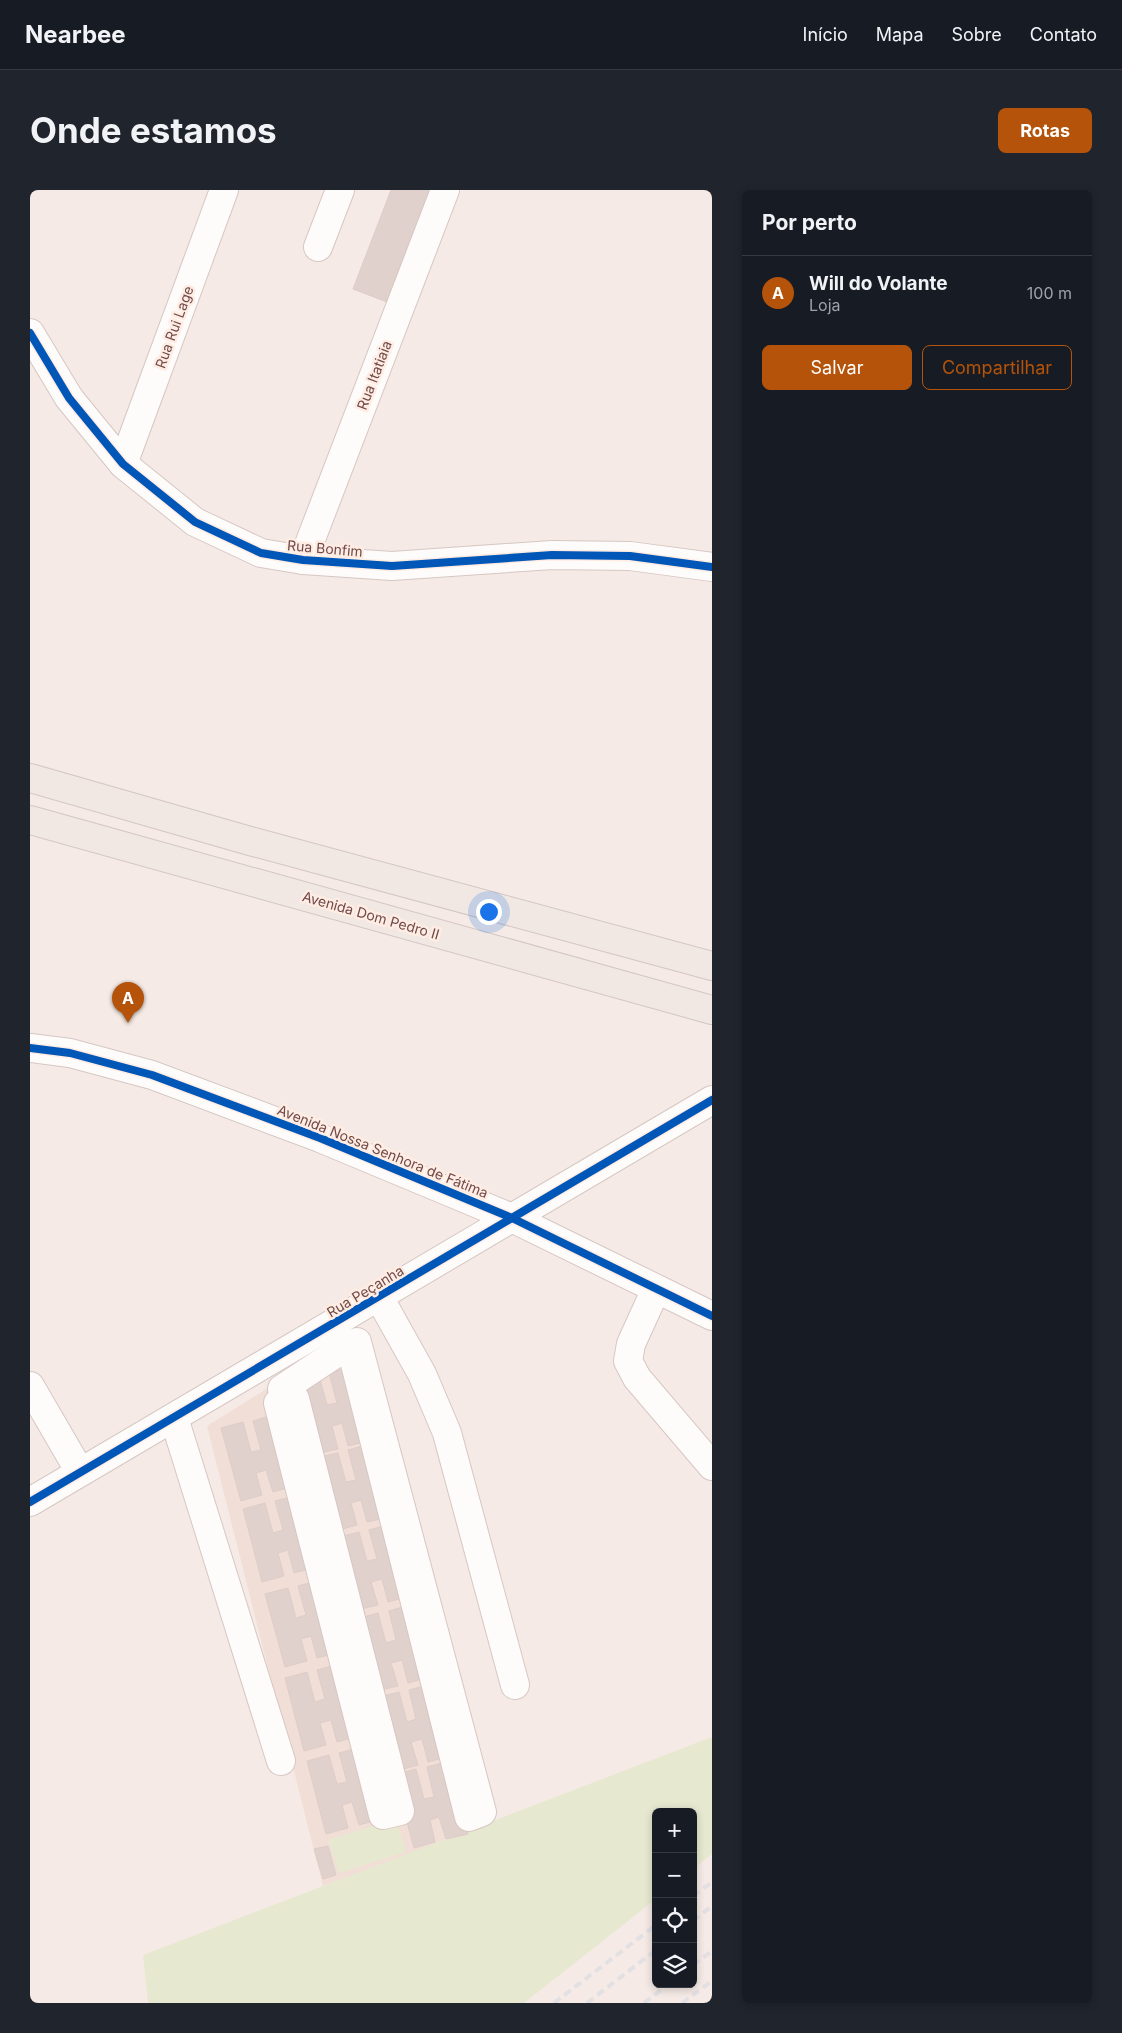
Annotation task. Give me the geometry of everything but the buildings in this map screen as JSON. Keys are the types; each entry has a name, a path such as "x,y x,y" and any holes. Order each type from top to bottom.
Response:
{"main road":[{"path":"30,778 250,841 712,966"},
{"name":"Avenida Dom Pedro II","path":"30,820 712,1010"}],"street":[{"name":"Rua Rui Lage","path":"123,464 224,190"},
{"path":"318,248 340,190"},
{"name":"Rua Itatiaia","path":"303,560 445,190"},
{"name":"Rua Bonfim","path":"30,333 69,398 123,464 195,522 261,553 303,560 392,566 562,555 630,556 712,567"},
{"name":"Avenida Nossa Senhora de Fátima","path":"30,1048 70,1053 152,1075 320,1138 512,1218 712,1316"},
{"name":"Rua Peçanha","path":"30,1502 712,1100"},
{"path":"656,1289 631,1344 628,1361 637,1378 712,1466"},
{"path":"379,1297 422,1374 447,1434 515,1685"},
{"path":"284,1395 295,1399 400,1811 383,1815 278,1402 284,1395 350,1344 357,1342 482,1812 469,1817 350,1344"},
{"path":"275,1359 284,1395"},
{"path":"30,1386 80,1472"},
{"path":"174,1418 281,1761"}],"shaded area":[{"path":"359,1331 488,1828 323,1886 207,1426"}],"green space":[{"path":"712,1737 712,1854 697,1866 697,1808 652,1808 652,1902 524,2003 148,2003 143,1955"},
{"path":"396,1819 406,1852 339,1873 328,1840"}],"railway":[{"path":"697,1893 712,1882"},
{"path":"697,1918 712,1906"},
{"path":"554,2003 652,1928"},
{"path":"697,1962 712,1951"},
{"path":"587,2003 652,1953"},
{"path":"682,2003 712,1981"},
{"path":"644,2003 664,1988"}],"cycle path":[{"path":"30,333 69,398 123,464 195,522 261,553 303,560 392,566 552,555 630,556 712,567"},
{"path":"30,1048 70,1053 152,1075 320,1138 512,1218 712,1316"},
{"path":"30,1502 712,1100"}],"place":[{"name":"Will do Volante","path":"128,1023"}]}
